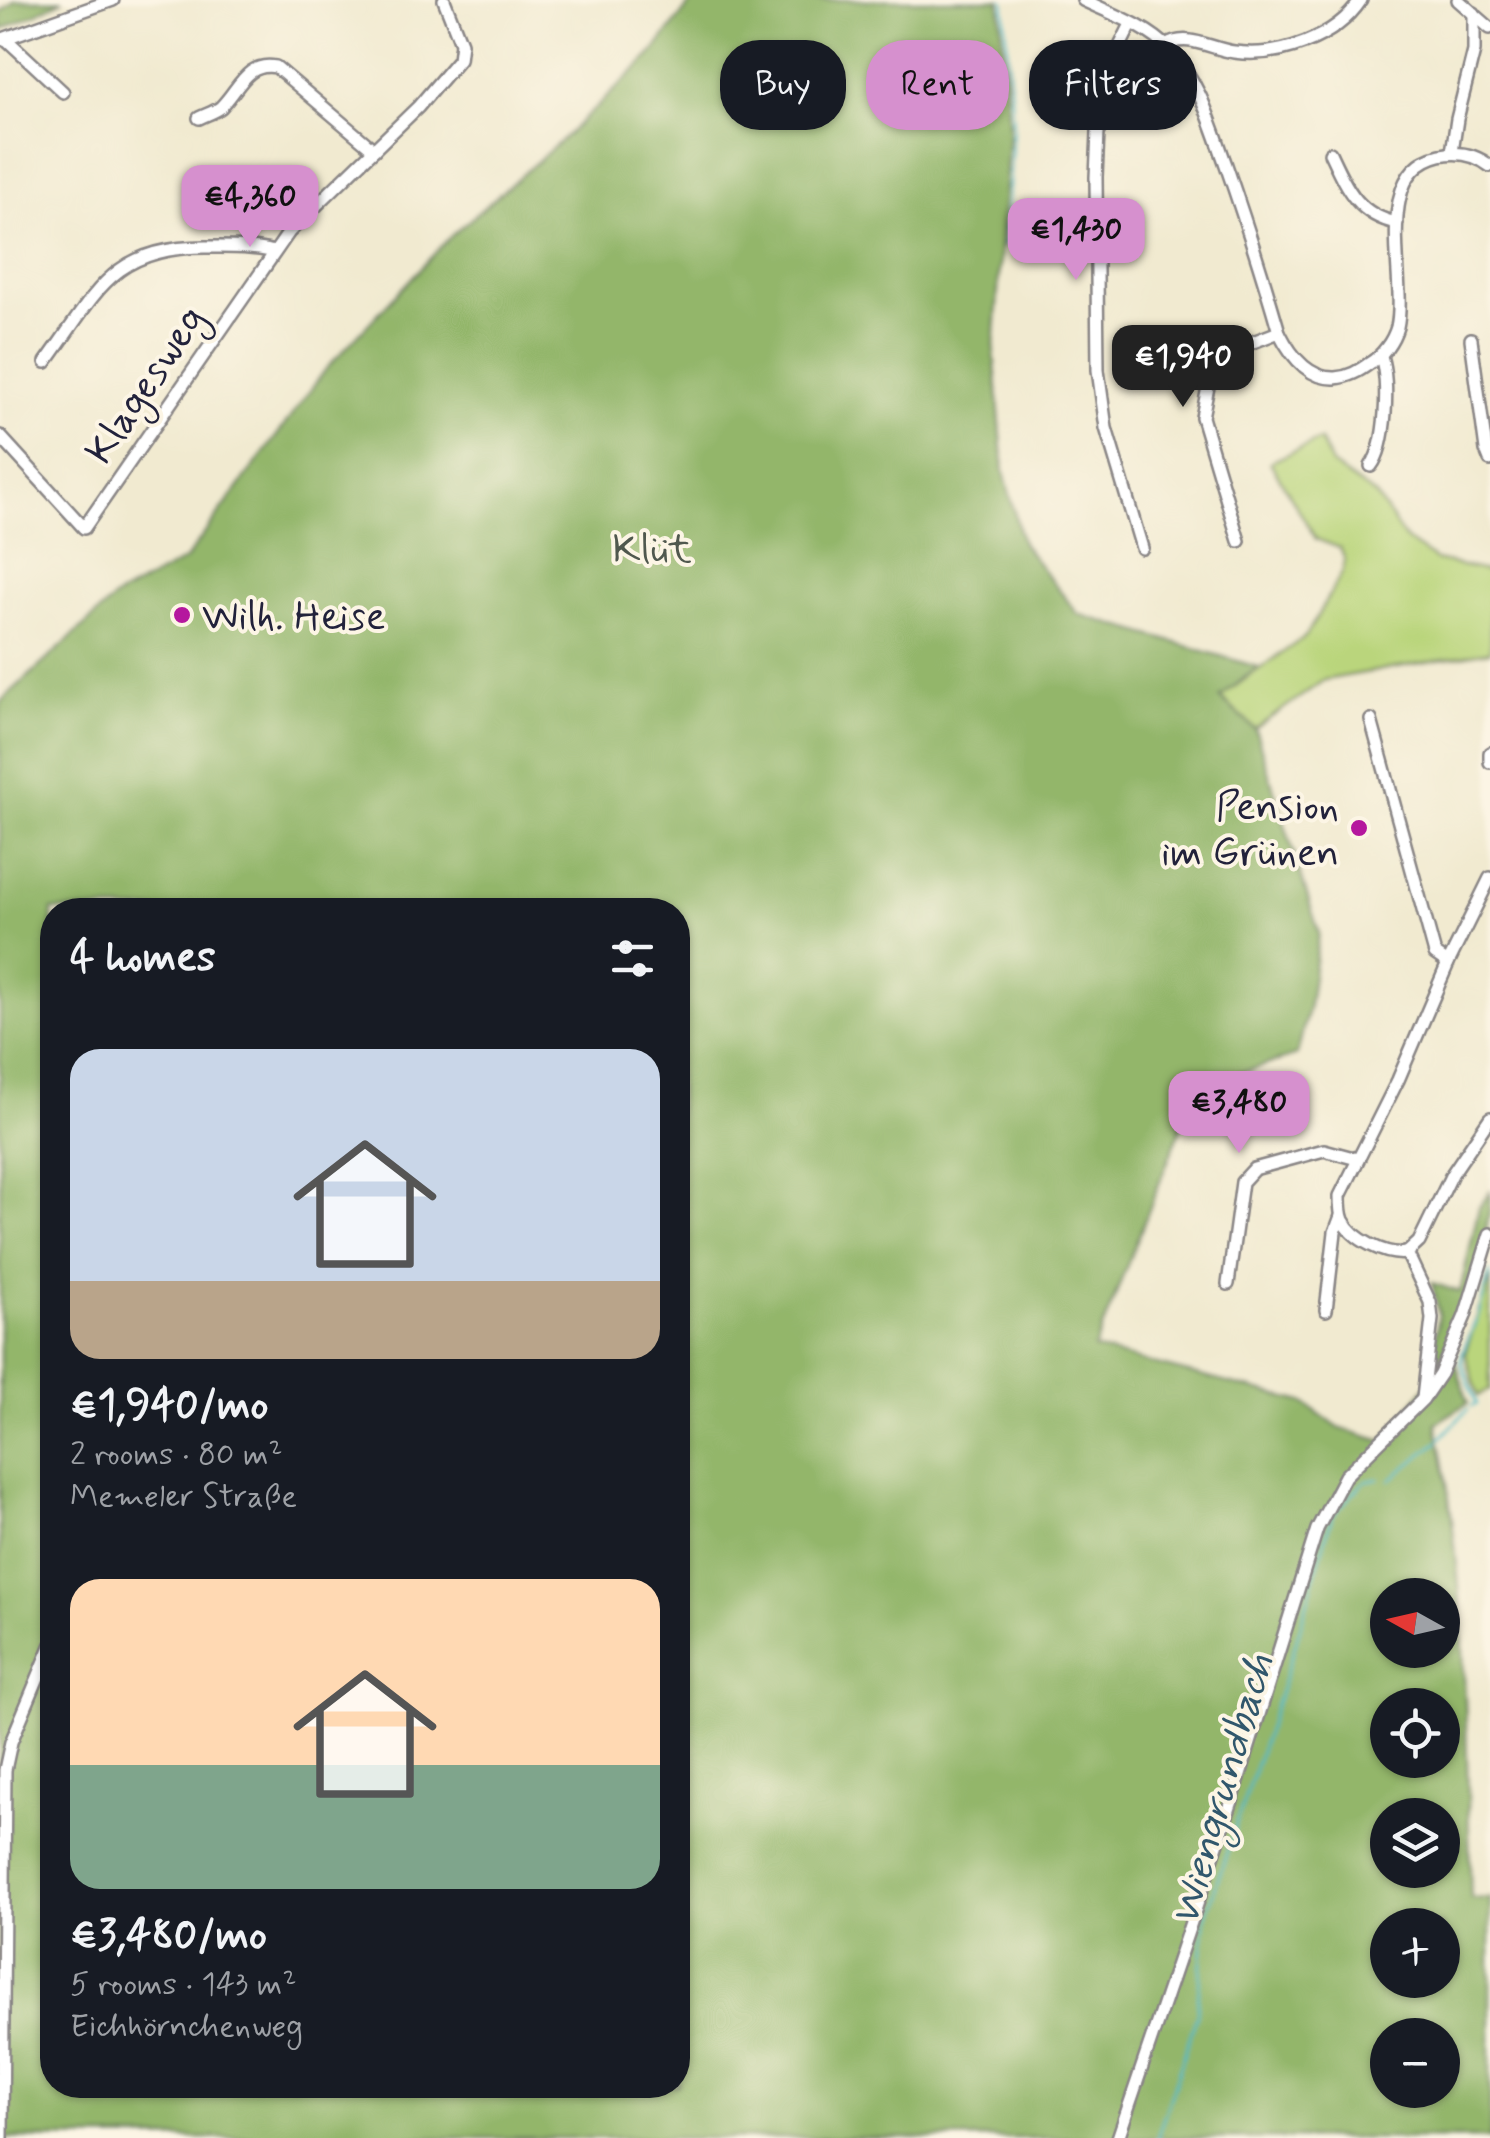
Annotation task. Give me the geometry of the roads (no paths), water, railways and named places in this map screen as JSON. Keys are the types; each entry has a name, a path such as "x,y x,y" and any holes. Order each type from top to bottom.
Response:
{"street":[{"path":"63,92 3,39 113,0"},
{"name":"Klagesweg","path":"0,436 84,528 289,232 440,86 462,52 444,0"},
{"path":"1083,0 1157,40"},
{"path":"1197,43 1232,52 1285,48 1336,26 1361,0"},
{"path":"1458,0 1490,28"},
{"path":"1452,152 1456,119 1474,51 1474,13"},
{"path":"1132,24 1100,87 1096,177 1098,370 1106,428 1142,548"},
{"path":"199,118 218,110 251,70 264,65 276,67 374,150"},
{"path":"1197,87 1279,332 1288,351 1303,366 1332,378 1354,374 1381,356 1396,327 1397,222 1401,192 1411,173 1422,160 1452,152 1468,154 1490,166"},
{"path":"1330,153 1348,191 1375,218 1397,222"},
{"path":"46,362 101,286 114,272 139,257 170,247 256,248 274,252"},
{"path":"1239,541 1202,417 1210,377 1240,347 1279,332"},
{"path":"1471,338 1490,460"},
{"path":"1371,466 1380,454 1386,374 1381,356"},
{"path":"1371,720 1434,954 1448,963"},
{"path":"1490,753 1490,762"},
{"path":"1326,1310 1335,1232 1341,1216 1340,1196 1490,878"},
{"path":"1341,1216 1348,1228 1371,1244 1388,1253 1407,1253 1420,1242 1452,1174 1490,1118"},
{"path":"1228,1284 1242,1182 1254,1169 1324,1150 1357,1159"},
{"path":"1118,2138 1232,1802 1317,1528 1345,1476 1422,1399 1449,1357 1490,1234"},
{"path":"1407,1253 1430,1302 1432,1319 1422,1399"},
{"path":"2,2138 5,1770 11,1742 40,1673"}],"waterway":[{"path":"1004,0 1013,128 1005,245"},
{"name":"Wiengrundbach","path":"1472,1406 1477,1404 1462,1354 1490,1272"},
{"name":"Wiengrundbach","path":"1440,1439 1468,1409"},
{"name":"Wiengrundbach","path":"1390,1480 1438,1442"},
{"name":"Wiengrundbach","path":"1157,2138 1197,2015 1204,1921 1293,1652 1332,1516 1364,1482 1378,1479"}],"place":[{"name":"Wilh. Heise","path":"182,615"},
{"name":"Pension im Grünen","path":"1359,828"}],"park label":[{"name":"Klüt","path":"652,548"}]}
